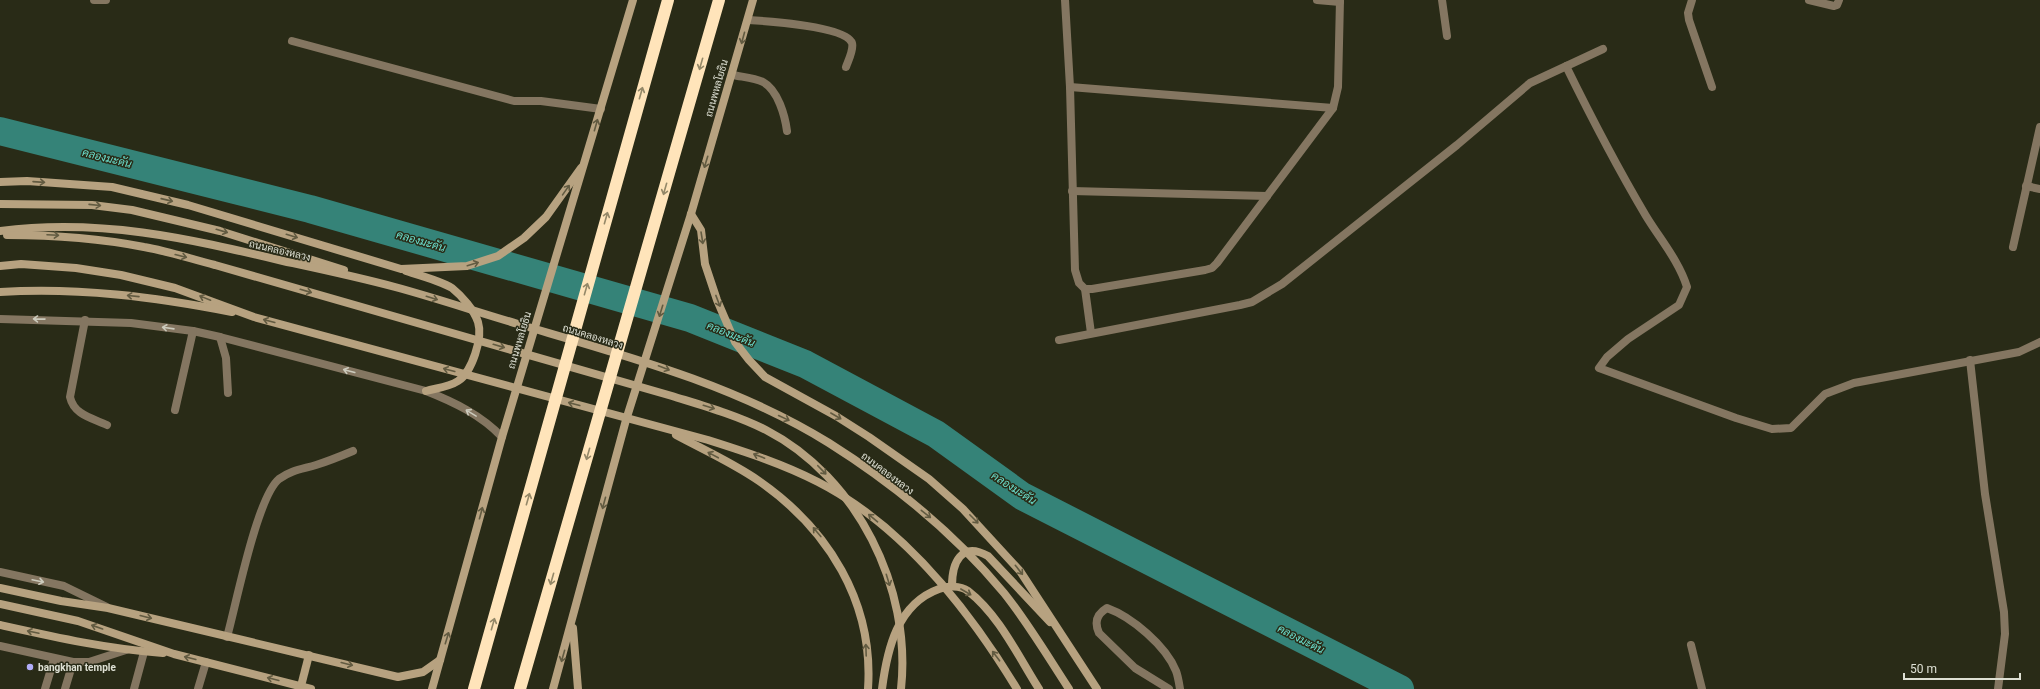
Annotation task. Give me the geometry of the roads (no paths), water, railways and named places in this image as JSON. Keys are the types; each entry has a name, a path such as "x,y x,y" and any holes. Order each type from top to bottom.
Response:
{"highway":[{"path":"474,689 668,0"},
{"path":"520,689 719,0"}],"main road":[{"name":"ถนนพหลโยธิน","path":"432,689 502,437 633,0"},
{"name":"ถนนพหลโยธิน","path":"553,689 572,624 626,420 691,214 733,75 753,0"},
{"path":"401,269 467,266 498,256 524,238 546,217 585,162"},
{"path":"0,182 27,181 112,187 188,205 401,269 451,287 464,299 478,323 478,343 472,364 466,374 449,386 426,391"},
{"path":"0,204 92,204 172,218 265,244 395,287"},
{"path":"691,214 701,230 705,264 717,300 735,342 765,377 836,416 923,475 963,509 994,540 1020,571 1097,689"},
{"name":"ถนนคลองหลวง","path":"0,231 60,226 107,227 161,234 395,287 658,366 750,402 793,422 823,440 872,472 934,521 964,549 1005,594 1069,689"},
{"path":"0,235 52,235 95,239 166,252 613,378 725,413 766,430 822,470 848,501 873,544 885,571 898,619 902,666 901,689"},
{"path":"0,266 21,264 76,268 121,275 192,293 254,317"},
{"path":"0,292 40,290 86,291 141,297 254,317 714,442 780,464 819,483 864,510 908,547 954,600 1004,667 1017,689"},
{"path":"666,430 758,480 788,503 817,532 837,560 856,600 866,638 868,689"},
{"path":"952,586 952,571 958,557 964,553 981,552 988,556 1061,633"},
{"path":"882,689 887,651 896,629 911,608 926,595 947,586 966,590 984,606 1039,689"},
{"path":"0,588 61,601 108,608 398,676 423,672 440,660"},
{"path":"0,604 78,621 174,654 311,689"},
{"path":"572,624 578,689"},
{"path":"0,625 126,650 174,654"},
{"path":"301,686 309,655"}],"street":[{"path":"94,0 106,0"},
{"path":"1065,0 1070,87 1074,270 1079,283 1085,289 1092,333"},
{"path":"1085,289 1212,268 1333,108 1338,87 1340,1 1318,0"},
{"path":"1442,0 1447,36"},
{"path":"1692,0 1688,13 1689,20 1712,87"},
{"path":"1809,0 1834,6 1837,5 1839,0"},
{"path":"748,20 788,23 820,28 846,38 851,41 852,47 846,67"},
{"path":"292,41 514,101 541,101 601,109"},
{"path":"1059,340 1240,305 1260,299 1282,284 1411,182 1530,83 1603,49"},
{"path":"1566,66 1599,134 1647,217 1683,273 1687,287 1679,305 1628,339 1607,357 1599,368 1736,418 1772,429 1790,428 1825,394 1854,383 2019,352 2040,342"},
{"path":"733,75 764,82 778,98 785,118 787,131"},
{"path":"1070,87 1333,108"},
{"path":"2012,247 2040,128"},
{"path":"2026,186 2040,189"},
{"path":"1072,191 1267,196"},
{"path":"0,319 85,320 131,323 220,337 426,391 449,400 475,415 502,437"},
{"path":"85,320 70,397 72,405 78,412 107,425"},
{"path":"176,410 193,332"},
{"path":"220,337 226,358 228,393"},
{"path":"1970,360 1985,494 2004,612 2005,634 1998,689"},
{"path":"228,637 260,512 269,491 279,479 297,469 315,465 353,452"},
{"path":"0,572 64,586 108,608"},
{"path":"1169,689 1135,668 1099,633 1096,627 1096,619 1100,613 1107,608 1116,611 1141,628 1165,652 1176,671 1180,689"},
{"path":"1691,645 1702,689"},
{"path":"0,646 73,662 89,662 126,650"},
{"path":"134,689 144,652"},
{"path":"45,689 54,659"},
{"path":"65,689 73,662"},
{"path":"198,689 206,662"}],"waterway":[{"name":"คลองมะดัน","path":"0,131 310,209 690,318 805,364 936,434 1022,496 1400,689"}],"place":[{"name":"bangkhan temple","path":"30,667"}]}
